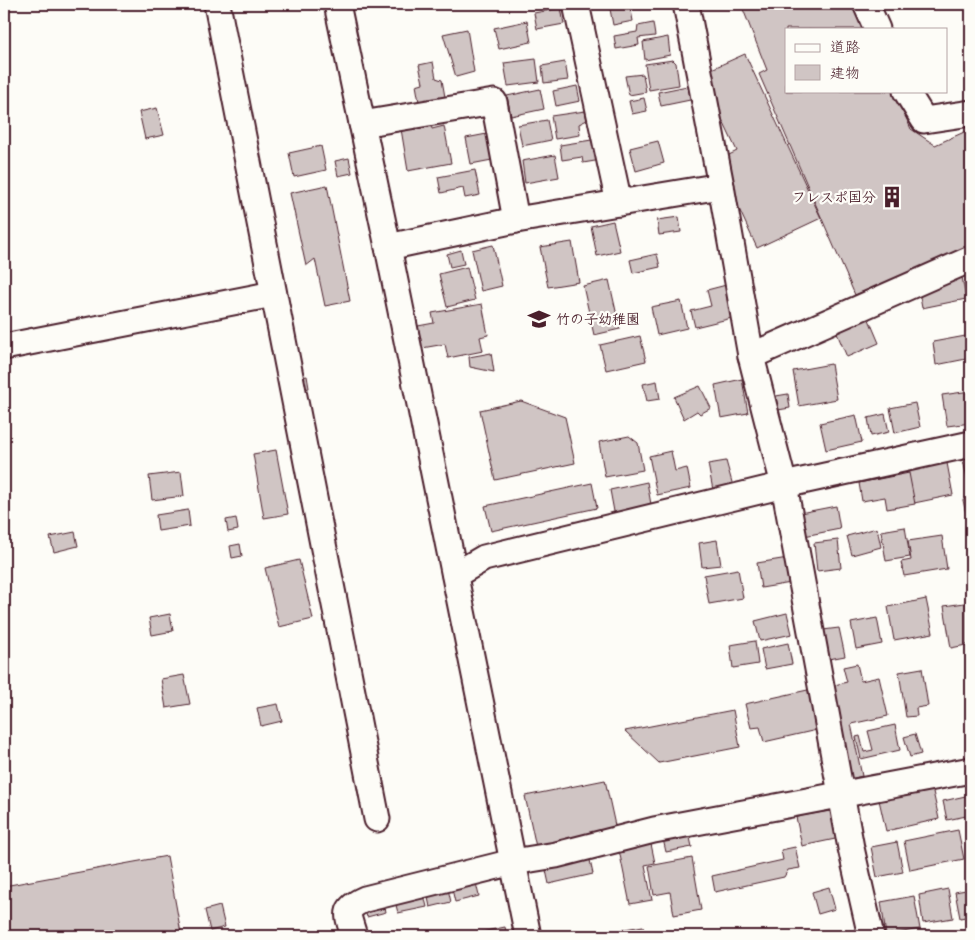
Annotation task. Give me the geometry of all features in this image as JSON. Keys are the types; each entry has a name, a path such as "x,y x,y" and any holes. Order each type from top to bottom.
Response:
{"street":[{"path":"217,4 376,819"},
{"path":"337,4 528,936"},
{"path":"576,4 619,202"},
{"path":"686,4 751,356 784,485 870,936"},
{"path":"866,4 877,28"},
{"path":"907,92 924,120 971,113"},
{"path":"362,124 494,102 516,220"},
{"path":"388,247 516,220 721,186"},
{"path":"751,356 971,259"},
{"path":"4,348 273,294"},
{"path":"455,575 484,558 784,485 971,444"},
{"path":"354,936 348,914 354,904 365,898 513,862 556,855 654,830 971,770"}],"building":[{"name":"フレスポ国分","path":"741,4 857,4 867,28 785,28 785,92 894,92 911,129 935,145 971,129 971,248 855,295 759,74 767,70"},
{"path":"630,5 633,21 613,25 610,9"},
{"path":"561,8 564,24 537,29 534,13"},
{"path":"527,21 531,42 499,49 494,28"},
{"path":"653,23 655,36 638,38 639,45 616,49 614,36 637,32 638,26"},
{"path":"467,29 474,72 456,77 443,34"},
{"path":"668,37 670,55 645,60 643,42"},
{"path":"745,54 821,218 757,248 717,161 737,151 711,96 707,71"},
{"path":"536,59 539,82 508,86 504,63"},
{"path":"673,60 676,63 679,85 649,90 645,64"},
{"path":"433,62 436,78 442,80 445,97 419,102 416,85 423,83 419,65"},
{"path":"565,62 568,80 544,83 542,66"},
{"path":"643,74 646,92 629,95 625,76"},
{"path":"692,85 695,99 661,106 658,92"},
{"path":"577,86 580,101 556,106 553,91"},
{"path":"540,89 544,109 511,116 507,96"},
{"path":"644,98 647,111 632,114 629,101"},
{"path":"157,108 164,135 145,139 139,112"},
{"path":"585,111 587,120 579,124 580,135 555,139 551,116"},
{"path":"430,118 432,129 444,126 451,163 408,171 400,123"},
{"path":"547,120 551,140 522,146 518,125"},
{"path":"492,133 497,159 471,164 466,138"},
{"path":"598,139 601,160 583,163 582,157 562,160 560,145"},
{"path":"658,141 664,163 636,171 630,148"},
{"path":"321,146 326,170 294,177 289,153"},
{"path":"555,155 559,177 525,183 522,161"},
{"path":"349,158 352,173 338,176 335,161"},
{"path":"475,170 480,195 465,198 463,188 441,193 438,177"},
{"path":"327,185 350,301 325,306 315,259 306,266 290,193"},
{"path":"679,217 681,232 659,235 657,220"},
{"path":"613,221 620,251 597,256 591,226"},
{"path":"572,242 579,282 548,287 540,247"},
{"path":"493,245 502,286 481,291 472,250"},
{"path":"461,250 464,264 450,267 447,254"},
{"path":"657,254 660,267 633,273 630,260"},
{"path":"467,267 475,300 447,307 439,274"},
{"path":"962,277 966,299 922,308 918,286"},
{"path":"609,280 620,329 594,335 583,286"},
{"path":"730,284 733,297 727,299 732,318 695,327 691,311 711,306 707,290"},
{"path":"681,301 687,328 657,335 651,307"},
{"path":"482,304 488,335 480,337 483,351 448,358 445,344 422,348 418,326 434,323 432,313"},
{"path":"868,317 879,343 847,357 836,331"},
{"path":"971,335 971,358 936,365 933,342"},
{"path":"640,336 646,361 606,370 600,345"},
{"path":"491,353 494,372 470,367 469,357"},
{"path":"831,364 837,399 799,406 793,371"},
{"path":"307,376 309,388 299,390 296,378"},
{"path":"742,379 748,413 721,418 715,385"},
{"path":"657,381 660,399 647,401 643,384"},
{"path":"700,386 711,408 700,414 697,411 684,419 674,397"},
{"path":"971,391 971,423 947,426 942,395"},
{"path":"788,394 790,408 778,410 776,396"},
{"path":"521,401 565,417 575,463 495,480 480,410"},
{"path":"915,403 920,427 895,433 890,408"},
{"path":"885,414 889,432 871,436 868,418"},
{"path":"856,415 862,442 826,450 820,423"},
{"path":"629,436 638,443 643,470 605,477 599,442"},
{"path":"971,449 971,496 961,451"},
{"path":"276,450 288,514 264,518 253,454"},
{"path":"671,451 675,471 687,468 691,488 657,495 649,456"},
{"path":"726,461 733,486 713,490 708,464"},
{"path":"947,463 953,495 890,508 887,494 865,499 860,475 885,475"},
{"path":"181,472 184,496 152,500 149,476"},
{"path":"909,473 915,504 887,509 885,497 862,501 859,483"},
{"path":"647,482 652,510 615,517 610,490"},
{"path":"592,483 597,508 491,531 485,506"},
{"path":"971,498 971,518 967,519 963,500"},
{"path":"836,506 840,529 804,536 800,513"},
{"path":"188,510 190,526 158,531 156,515"},
{"path":"236,518 238,530 228,532 226,520"},
{"path":"905,527 910,557 886,561 881,531"},
{"path":"877,528 881,547 852,555 847,536"},
{"path":"75,532 78,546 54,552 50,537"},
{"path":"942,536 947,569 904,576 901,562 911,560 908,541"},
{"path":"717,540 721,565 702,567 699,543"},
{"path":"838,540 841,568 817,571 814,543"},
{"path":"240,544 242,556 232,558 230,546"},
{"path":"788,558 791,583 761,588 757,563"},
{"path":"299,560 313,619 279,627 265,568"},
{"path":"738,569 743,598 709,604 704,575"},
{"path":"926,599 933,633 894,640 888,607"},
{"path":"971,602 971,644 951,648 944,606"},
{"path":"787,613 792,634 760,641 755,621"},
{"path":"170,614 173,631 152,635 149,618"},
{"path":"877,618 882,644 856,649 851,623"},
{"path":"839,628 845,656 829,659 823,630"},
{"path":"755,641 758,664 733,668 730,645"},
{"path":"788,643 792,664 765,669 761,649"},
{"path":"857,664 861,681 879,677 888,716 851,724 862,776 850,779 830,686 847,682 843,667"},
{"path":"922,668 928,706 916,708 917,716 906,717 899,672"},
{"path":"184,675 190,704 166,708 161,679"},
{"path":"812,689 821,729 764,742 760,727 751,728 745,704"},
{"path":"278,704 282,721 261,726 257,708"},
{"path":"733,710 740,747 659,763 625,731"},
{"path":"895,725 900,750 861,759 856,737 860,736 864,752 873,750 868,731"},
{"path":"915,734 921,754 910,757 904,737"},
{"path":"605,780 616,830 536,847 525,796"},
{"path":"932,787 939,819 886,831 879,800"},
{"path":"970,795 971,815 947,820 943,801"},
{"path":"834,810 840,838 802,846 796,817"},
{"path":"971,829 971,855 966,830"},
{"path":"958,830 964,859 910,870 904,841"},
{"path":"689,833 692,847 666,852 663,839"},
{"path":"897,842 903,872 877,877 871,847"},
{"path":"651,844 655,863 645,865 652,900 630,904 619,850"},
{"path":"795,847 800,868 788,870 784,877 715,892 712,876 783,860 781,850"},
{"path":"588,851 593,874 549,884 544,861"},
{"path":"167,856 181,933 162,936 4,936 4,886"},
{"path":"692,858 701,910 674,915 670,892 654,895 649,866"},
{"path":"476,883 479,896 455,902 452,889"},
{"path":"829,887 835,909 818,914 812,892"},
{"path":"448,889 451,902 430,907 427,893"},
{"path":"948,889 953,918 923,923 919,895"},
{"path":"971,889 971,916 960,918 955,892"},
{"path":"424,895 427,907 398,913 395,901"},
{"path":"914,896 920,929 886,935 881,902"},
{"path":"384,903 386,912 367,917 364,908"},
{"path":"220,906 225,927 210,931 205,910"},
{"path":"643,926 645,936 594,936 594,934"},
{"path":"505,927 507,936 462,936"}],"place":[{"name":"フレスポ国分","path":"892,197"},
{"name":"竹の子幼稚園","path":"539,319"}]}
